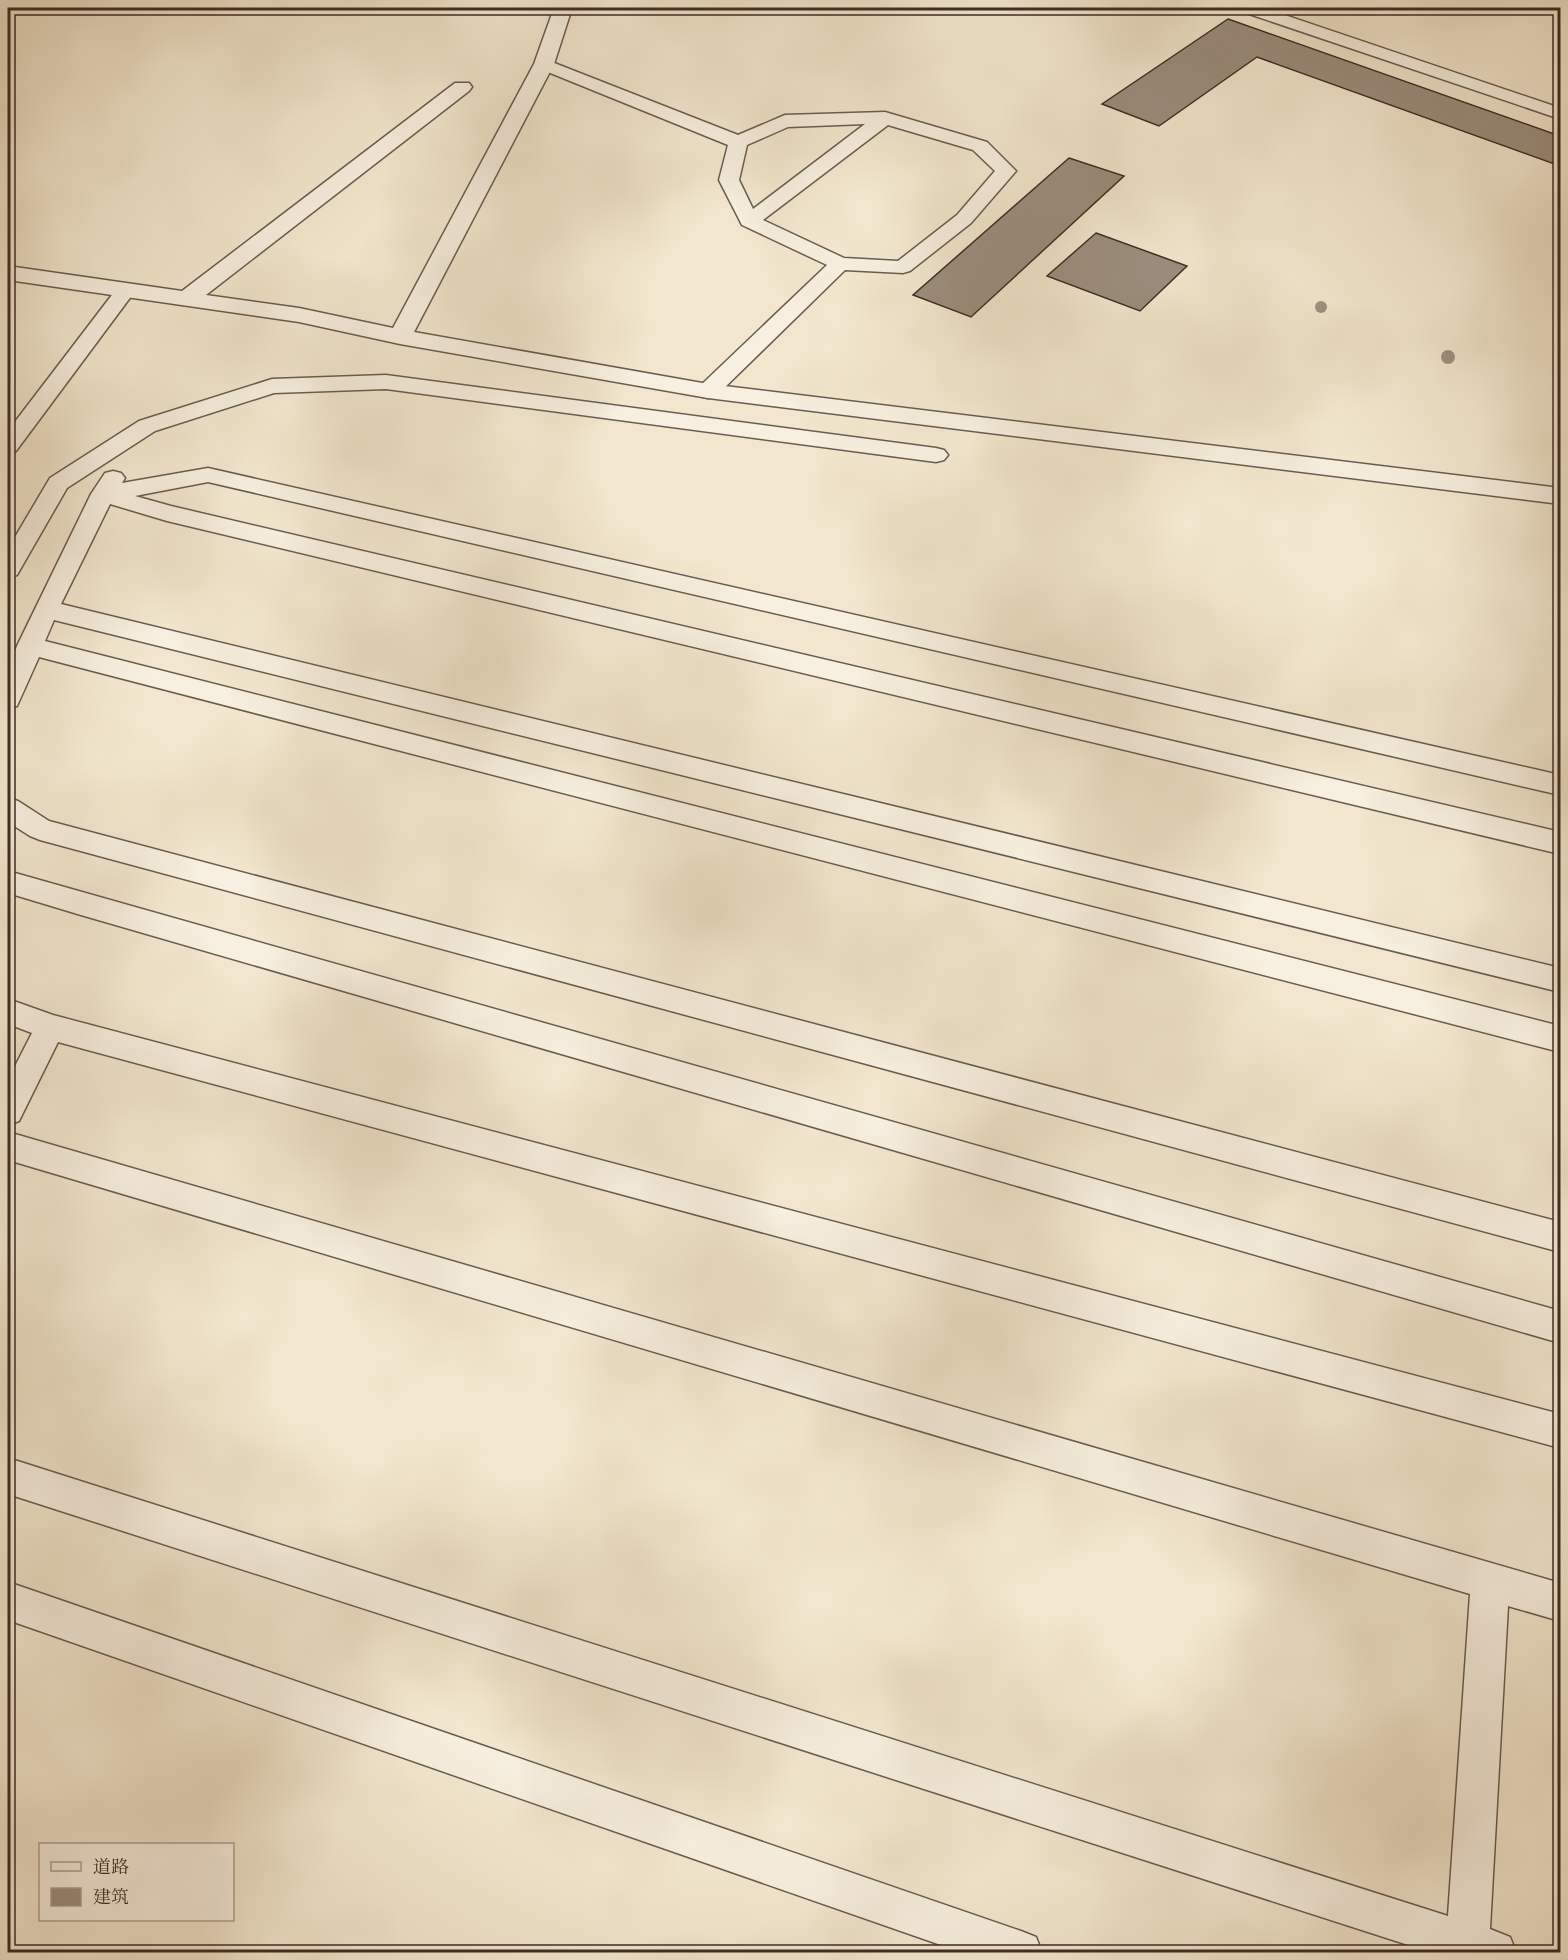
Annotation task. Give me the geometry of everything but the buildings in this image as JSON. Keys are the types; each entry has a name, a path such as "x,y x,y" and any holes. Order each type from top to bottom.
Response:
{"street":[{"path":"400,337 544,64 563,8"},
{"path":"184,300 462,87"},
{"path":"8,273 299,315 400,337 708,391 1560,496"}],"lane":[{"path":"1249,8 1560,114"},
{"path":"544,64 738,142 785,121 885,118 980,146 1006,171 964,219 903,267 840,264 749,221 729,180 738,142"},
{"path":"749,221 885,118"},
{"path":"708,391 840,264"},
{"path":"8,446 125,291"},
{"path":"8,569 58,483 147,426 272,386 386,382 936,455"},
{"path":"8,699 46,609 103,494 147,426"},
{"path":"103,494 208,475 1560,786"},
{"path":"103,494 167,513 1560,843"},
{"path":"46,609 1560,980"},
{"path":"30,646 1560,1039"},
{"path":"8,808 40,829 1560,1237"},
{"path":"8,882 1560,1327"},
{"path":"8,1011 50,1027 1560,1431"},
{"path":"8,1111 50,1027"},
{"path":"8,1146 1560,1602"},
{"path":"8,1476 1477,1950 1490,1581"},
{"path":"8,1601 1021,1953"}]}
